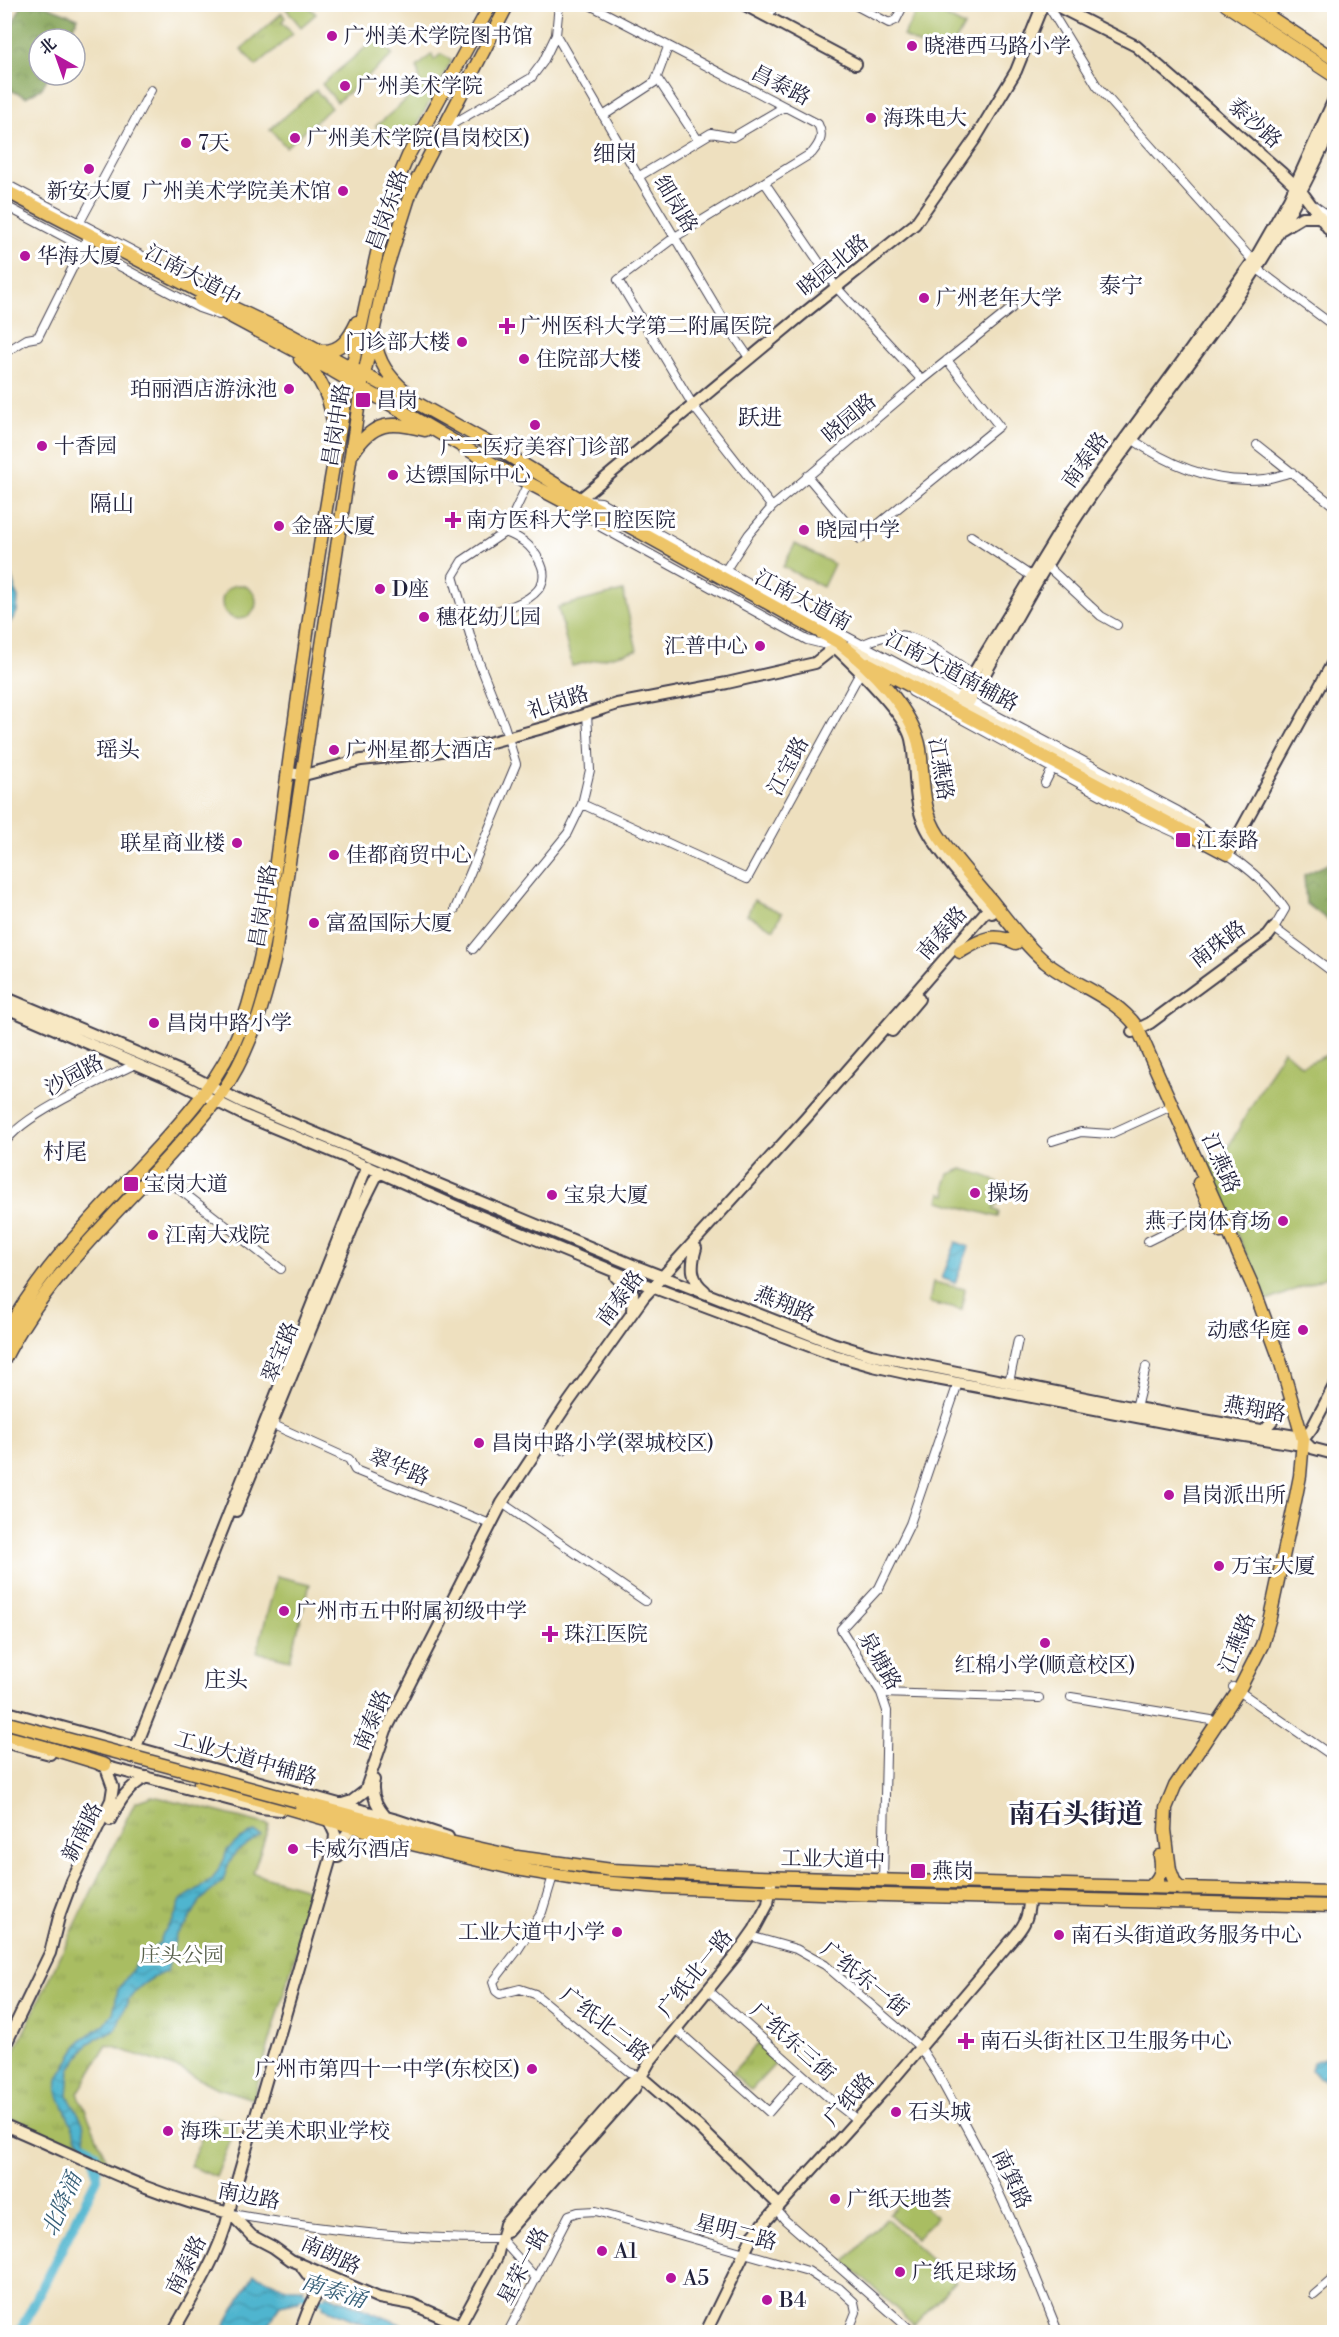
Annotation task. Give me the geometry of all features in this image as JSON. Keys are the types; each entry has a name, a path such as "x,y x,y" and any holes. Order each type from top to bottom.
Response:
{"highway":[{"path":"1226,4 1335,75"},
{"path":"1242,4 1335,65"}],"main road":[{"name":"昌岗东路","path":"351,368 387,212 399,177 491,4"},
{"name":"昌岗东路","path":"364,375 387,267 411,191 508,4"},
{"path":"743,4 856,63"},
{"name":"晓园北路","path":"579,503 836,287 915,224 975,139 1016,71 1045,4"},
{"name":"泰沙路","path":"1053,4 1140,50 1298,188 1335,236"},
{"path":"1217,4 1307,61 1335,83"},
{"path":"1250,4 1335,59"},
{"name":"南泰路","path":"977,677 1130,438 1279,231 1335,99"},
{"name":"南泰路","path":"1255,265 1275,226 1332,133 1335,123"},
{"name":"江南大道中","path":"4,190 90,239"},
{"name":"江南大道中","path":"4,198 200,292 277,342 361,389"},
{"path":"1279,231 1302,217 1320,217"},
{"path":"322,351 335,349 347,340 367,298"},
{"name":"江南大道中","path":"234,313 322,351 364,375"},
{"path":"374,333 376,348 385,370 415,402"},
{"path":"277,342 312,369 321,381 333,416 335,460"},
{"name":"昌岗中路","path":"4,1337 21,1305 49,1268 207,1090 242,1026 266,928 335,460 351,368"},
{"name":"昌岗中路","path":"4,1360 47,1292 109,1220 156,1171 219,1096 248,1044 270,975 304,775 364,375"},
{"name":"江南大道南","path":"364,375 477,436 579,503 683,561 760,603 962,704 1229,850"},
{"name":"江南大道南","path":"361,389 528,483 579,503"},
{"path":"351,457 368,434 388,424 441,434"},
{"name":"南泰路","path":"962,704 1031,576 1072,511 1130,438"},
{"name":"礼岗路","path":"288,773 304,775 355,761 444,751 508,738 628,701 806,665 822,659 839,641"},
{"name":"江燕路","path":"839,641 895,713 910,737 917,799 926,827 936,845 993,910 1044,961 1119,1007 1136,1029 1250,1278 1278,1354 1298,1440 1266,1603 1254,1646 1236,1688 1178,1781 1166,1808 1164,1823 1170,1870 1175,1883 1181,1889"},
{"path":"1229,850 1335,660"},
{"name":"江南大道南","path":"859,665 962,704"},
{"name":"江燕路","path":"859,665 905,713 916,734 920,748 923,792 931,822 1016,943 1042,968 1112,1011 1136,1029 1167,1108 1258,1314 1298,1440"},
{"path":"893,698 896,689 905,684"},
{"name":"江南大道南","path":"1040,746 1054,766 1162,815"},
{"path":"283,806 290,800 296,802 298,809"},
{"name":"南泰路","path":"665,1277 696,1248 855,1074 993,910"},
{"name":"南泰路","path":"386,1817 377,1805 372,1789 387,1740 504,1504 562,1412 630,1316 993,910"},
{"name":"南珠路","path":"1136,1029 1212,978 1268,936 1274,928"},
{"path":"960,952 977,942 992,937 1006,938 1016,943"},
{"path":"4,997 207,1090 246,1116 379,1171 448,1203 655,1288"},
{"path":"4,1007 136,1064 207,1090"},
{"path":"219,1096 244,1103 665,1277"},
{"name":"翠宝路","path":"268,1422 367,1166"},
{"name":"翠宝路","path":"136,1747 268,1422 361,1207 379,1171"},
{"path":"424,1192 431,1190 431,1181"},
{"path":"448,1203 447,1196 453,1191"},
{"path":"696,1248 692,1265 694,1277 697,1284 710,1294"},
{"path":"627,1277 634,1272 633,1265"},
{"path":"604,1267 630,1289 633,1300 630,1316"},
{"name":"燕翔路","path":"665,1277 801,1332 871,1355 1263,1435"},
{"name":"南泰路","path":"339,1805 352,1801 365,1791 386,1730 490,1524 655,1288"},
{"name":"燕翔路","path":"655,1288 849,1360 958,1383 1298,1440 1311,1448 1335,1454"},
{"path":"1298,1440 1312,1428 1335,1386"},
{"path":"1263,1435 1286,1405"},
{"name":"江燕路","path":"1148,1888 1157,1880 1161,1871 1157,1814 1163,1793 1211,1720 1236,1688"},
{"name":"工业大道中辅路","path":"4,1711 386,1817 476,1847"},
{"path":"4,1722 297,1806 328,1821 416,1845 553,1876 620,1884 771,1891 1335,1906"},
{"path":"6,1735 297,1806"},
{"path":"6,1735 105,1766"},
{"path":"78,1759 98,1758 100,1753 98,1745 90,1736"},
{"name":"工业大道中辅路","path":"105,1766 261,1808 297,1806"},
{"name":"新南路","path":"4,2048 50,1953 60,1913 72,1881 111,1800 113,1787 105,1766"},
{"name":"新南路","path":"60,1913 121,1799 132,1786 147,1777"},
{"name":"工业大道中","path":"297,1806 544,1862 648,1873 1335,1892"},
{"name":"南泰路","path":"230,2213 232,2198 334,1847 335,1834 328,1821"},
{"name":"南泰路","path":"173,2332 214,2254 241,2189 338,1858 345,1836 352,1827"},
{"name":"广纸北一路","path":"458,2329 497,2257 505,2224 628,2084 640,2076 750,1936 768,1904 772,1877"},
{"name":"广纸路","path":"706,2332 753,2235 921,2047 1025,1924 1029,1899"},
{"name":"广纸北二路","path":"640,2076 698,2126 778,2207"},
{"name":"南边路","path":"4,2125 150,2189 205,2208 230,2213"},
{"name":"南朗路","path":"230,2213 256,2238 299,2264 379,2298 416,2306 458,2329"},
{"path":"299,2264 310,2277 315,2296"},
{"path":"300,2332 315,2296 329,2284 343,2283"}],"street":[{"path":"445,124 451,125 531,78 543,62 556,35 560,4"},
{"name":"昌泰路","path":"588,4 818,124 822,132 820,143 812,153 675,237 618,280 694,407"},
{"path":"768,17 775,4"},
{"path":"853,4 889,23 896,20 904,4"},
{"path":"1045,4 1097,86 1255,265 1335,326"},
{"name":"细岗路","path":"556,35 638,177 730,330 750,359"},
{"path":"603,116 655,82 668,47"},
{"path":"657,78 698,141"},
{"path":"80,222 151,90"},
{"path":"638,177 711,133 733,137 784,107"},
{"path":"4,183 80,222 90,239"},
{"path":"765,183 836,287 922,380"},
{"path":"1311,204 1325,213 1335,211"},
{"path":"4,205 90,239"},
{"path":"4,353 27,339 38,336 90,239"},
{"name":"晓园路","path":"725,571 749,534 772,507 922,380 1012,308"},
{"path":"807,476 860,539 999,426 947,360"},
{"path":"694,407 772,507"},
{"path":"1130,438 1156,455 1193,472 1224,478 1265,479 1292,472"},
{"path":"1257,445 1335,506"},
{"path":"455,909 516,764 475,652 453,576 462,561 505,532 528,483"},
{"path":"465,618 513,606 539,591 544,584 542,566 532,547 518,537 505,532"},
{"path":"971,537 1031,576"},
{"path":"683,561 725,571 760,603"},
{"path":"1047,566 1101,616 1117,625"},
{"path":"861,645 899,635 925,644 977,677"},
{"name":"江南大道南辅路","path":"839,641 861,645 962,704"},
{"name":"江宝路","path":"582,804 747,879 859,665"},
{"name":"江南大道南辅路","path":"905,684 910,691 924,700 1054,766"},
{"path":"473,949 568,833 582,804 590,770 588,713"},
{"path":"1045,783 1054,766"},
{"path":"1229,850 1256,875 1285,909 1274,928 1335,973"},
{"name":"沙园路","path":"4,1144 10,1135 30,1120 80,1091 136,1064"},
{"path":"1052,1140 1081,1132 1110,1134 1167,1108"},
{"path":"156,1171 281,1269"},
{"path":"1148,1241 1211,1210"},
{"path":"689,1300 694,1288"},
{"path":"1009,1382 1018,1340"},
{"path":"1136,1408 1146,1367"},
{"name":"泉塘路","path":"883,1880 886,1711 881,1693 841,1629 879,1588 906,1533 958,1383"},
{"name":"翠华路","path":"268,1422 349,1459 355,1470 490,1524"},
{"path":"549,1441 563,1450"},
{"path":"504,1504 645,1601"},
{"path":"1236,1688 1335,1757"},
{"path":"881,1693 1039,1698"},
{"path":"1071,1697 1211,1720"},
{"name":"广纸北二路","path":"553,1876 542,1912 517,1951 493,1982 496,1991 500,1994 519,1989 535,1994 629,2072 640,2076"},
{"name":"广纸东一街","path":"750,1936 796,1949 825,1965 921,2047"},
{"name":"广纸东三街","path":"708,1990 856,2119"},
{"path":"676,2029 769,2112 802,2074"},
{"name":"南箕路","path":"921,2047 984,2160 1024,2248 1058,2332"},
{"path":"778,2207 785,2220 913,2332"},
{"name":"星明二路","path":"569,2215 599,2211 808,2271 839,2288 856,2305 856,2312 848,2332"},
{"name":"南边路","path":"230,2213 280,2223 382,2234 501,2239"},
{"name":"星荣一路","path":"508,2332 569,2215"},
{"path":"501,2239 536,2278"},
{"path":"1314,2295 1335,2278"}],"green space":[{"path":"22,5 44,5 78,18 73,27 27,27 27,87 43,87 26,97 10,90 5,68 5,39"},
{"path":"292,5 307,5 316,14 301,27 286,9"},
{"path":"920,5 964,26 946,59 903,36"},
{"path":"282,13 285,18 282,21 293,34 256,66 241,49"},
{"path":"378,37 393,55 337,102 322,84"},
{"path":"432,54 434,60 441,54 452,60 408,142 385,136 376,126 421,87 417,67"},
{"path":"316,90 331,108 286,147 270,129"},
{"path":"795,544 834,564 823,587 783,567"},
{"path":"239,585 251,590 256,602 251,614 239,619 227,614 222,602 227,590"},
{"path":"623,591 637,650 572,666 558,607"},
{"path":"1334,863 1334,925 1306,903 1304,875"},
{"path":"754,900 782,913 774,929 747,915"},
{"name":"燕子岗体育场","path":"1283,1050 1302,1066 1331,1053 1334,1061 1334,1274 1267,1301 1204,1161 1226,1151"},
{"name":"操场","path":"962,1169 988,1177 1002,1186 1004,1192 1001,1200 993,1209 999,1212 998,1217 939,1201 941,1193 947,1195 945,1186 949,1174"},
{"path":"933,1282 965,1289 962,1310 929,1303"},
{"path":"277,1576 310,1584 290,1660 257,1652"},
{"name":"庄头公园","path":"152,1796 269,1825 253,1873 314,1891 253,2099 215,2087 180,2069 107,2045 78,2093 108,2163 5,2115 4,2073 135,1802"},
{"path":"759,2042 779,2060 751,2090 732,2073"},
{"path":"211,2115 237,2125 216,2177 190,2166"},
{"path":"908,2193 936,2217 917,2239 889,2214"},
{"name":"广纸足球场","path":"886,2218 955,2281 914,2325 845,2262"}],"water":[{"path":"5,534 9,569 18,598 17,612 5,630"},
{"path":"956,1242 969,1247 955,1283 942,1278"},
{"path":"254,1832 261,1835 236,1852 228,1865 223,1881 200,1901 187,1924 176,1935 167,1971 134,1992 117,2028 89,2043 70,2069 68,2096 83,2123 86,2142 95,2154 78,2139 57,2091 58,2079 82,2039 104,2025 113,2013 118,1990 136,1964 140,1963 142,1957 152,1956 154,1947 160,1942 163,1933 173,1921 181,1900 212,1880 227,1850"},
{"path":"1334,2043 1334,2092 1331,2081 1317,2077 1311,2070 1313,2062 1332,2055 1331,2048"},
{"path":"254,2274 286,2288 304,2288 299,2301 280,2305 265,2332 221,2332"},
{"path":"327,2294 420,2332 383,2332 323,2307"}],"waterway":[{"name":"北降涌","path":"20,2332 97,2178 95,2154 86,2145"},
{"name":"南泰涌","path":"294,2293 332,2303"}],"place":[{"name":"广州美术学院图书馆","path":"332,36"},
{"name":"晓港西马路小学","path":"912,46"},
{"name":"广州美术学院","path":"345,86"},
{"name":"海珠电大","path":"871,118"},
{"name":"广州美术学院(昌岗校区)","path":"295,138"},
{"name":"7天","path":"186,143"},
{"name":"新安大厦","path":"89,169"},
{"name":"广州美术学院美术馆","path":"343,191"},
{"name":"华海大厦","path":"25,256"},
{"name":"广州老年大学","path":"924,298"},
{"name":"广州医科大学第二附属医院","path":"507,326"},
{"name":"门诊部大楼","path":"462,342"},
{"name":"住院部大楼","path":"524,359"},
{"name":"珀丽酒店游泳池","path":"289,389"},
{"name":"昌岗","path":"363,400"},
{"name":"广二医疗美容门诊部","path":"535,425"},
{"name":"十香园","path":"42,446"},
{"name":"达镖国际中心","path":"393,475"},
{"name":"南方医科大学口腔医院","path":"453,520"},
{"name":"金盛大厦","path":"279,526"},
{"name":"晓园中学","path":"804,530"},
{"name":"D座","path":"380,589"},
{"name":"穗花幼儿园","path":"424,617"},
{"name":"汇普中心","path":"760,646"},
{"name":"广州星都大酒店","path":"334,750"},
{"name":"江泰路","path":"1183,840"},
{"name":"联星商业楼","path":"237,843"},
{"name":"佳都商贸中心","path":"334,855"},
{"name":"富盈国际大厦","path":"314,923"},
{"name":"昌岗中路小学","path":"154,1023"},
{"name":"宝岗大道","path":"131,1184"},
{"name":"操场","path":"975,1193"},
{"name":"宝泉大厦","path":"552,1195"},
{"name":"燕子岗体育场","path":"1283,1221"},
{"name":"江南大戏院","path":"153,1235"},
{"name":"动感华庭","path":"1303,1330"},
{"name":"昌岗中路小学(翠城校区)","path":"479,1443"},
{"name":"昌岗派出所","path":"1169,1495"},
{"name":"万宝大厦","path":"1219,1566"},
{"name":"广州市五中附属初级中学","path":"284,1611"},
{"name":"珠江医院","path":"550,1634"},
{"name":"红棉小学(顺意校区)","path":"1045,1643"},
{"name":"卡威尔酒店","path":"293,1849"},
{"name":"燕岗","path":"918,1871"},
{"name":"工业大道中小学","path":"617,1932"},
{"name":"南石头街道政务服务中心","path":"1059,1935"},
{"name":"南石头街社区卫生服务中心","path":"966,2041"},
{"name":"广州市第四十一中学(东校区)","path":"532,2069"},
{"name":"石头城","path":"896,2112"},
{"name":"海珠工艺美术职业学校","path":"168,2131"},
{"name":"广纸天地荟","path":"835,2199"},
{"name":"A1","path":"602,2251"},
{"name":"广纸足球场","path":"900,2272"},
{"name":"A5","path":"671,2278"},
{"name":"B4","path":"767,2300"}],"district":[{"name":"细岗","path":"615,153"},
{"name":"泰宁","path":"1121,285"},
{"name":"跃进","path":"760,417"},
{"name":"隔山","path":"112,503"},
{"name":"瑶头","path":"118,749"},
{"name":"村尾","path":"65,1151"},
{"name":"庄头","path":"226,1679"},
{"name":"南石头街道","path":"1076,1814"}]}
